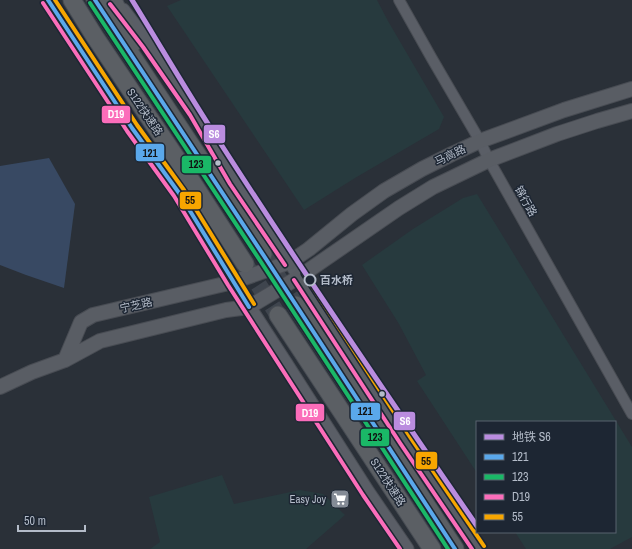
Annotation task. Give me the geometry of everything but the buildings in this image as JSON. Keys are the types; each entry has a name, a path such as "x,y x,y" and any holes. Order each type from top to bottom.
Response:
{"highway":[{"path":"62,0 95,37"},
{"name":"S122快速路","path":"72,0 245,264"},
{"name":"S122快速路","path":"95,0 263,254"},
{"path":"114,0 158,95"},
{"name":"S122快速路","path":"296,305 455,549"},
{"name":"S122快速路","path":"278,315 432,549"}],"main road":[{"name":"马高路","path":"233,282 290,262 384,191 422,169 480,141 564,110 632,89"},
{"name":"马高路","path":"248,307 299,277 398,208 433,188 489,160 557,134 632,111"},
{"name":"宁芝路","path":"65,360 81,322 93,315 233,282"},
{"path":"0,387 32,372 65,360 100,341 220,312 248,307"}],"street":[{"path":"48,0 132,128 179,194 248,307 360,480 407,549"},
{"path":"114,0 148,43 195,112 235,181 290,262 405,440 479,549"},
{"name":"锦行路","path":"399,0 480,141 489,160 632,414"}],"green space":[{"path":"181,0 377,0 444,117 439,129 355,178 304,210 167,6"},
{"path":"477,194 632,447 632,537 610,549 526,549 516,533 616,533 616,421 476,421 476,471 417,381 426,375 399,324 362,265 413,229 463,198"},
{"path":"222,475 234,504 300,490 323,494 345,515 306,549 150,549 160,542 149,497"}],"water":[{"path":"49,158 75,204 64,288 0,265 0,166"}],"tunnel":[{"path":"263,254 296,305"},
{"path":"245,264 278,315"}],"metro line":[{"name":"S6","path":"132,0 200,111 275,228 476,525"}],"transit line":[{"name":"121","path":"48,0 132,128 179,193 249,307"},
{"name":"55","path":"55,0 137,125 184,190 254,304"},
{"name":"121","path":"95,0 455,549"},
{"name":"D19","path":"43,3 127,131 174,196 228,285 363,495 400,549"},
{"name":"123","path":"90,3 448,549"},
{"name":"D19","path":"110,4 143,47 190,115 230,184 285,265"},
{"name":"55","path":"304,274 410,437 484,546"},
{"name":"D19","path":"294,280 400,443 472,549"}],"place":[{"name":"百水桥","path":"310,280"},
{"name":"Easy Joy","path":"340,499"}]}
